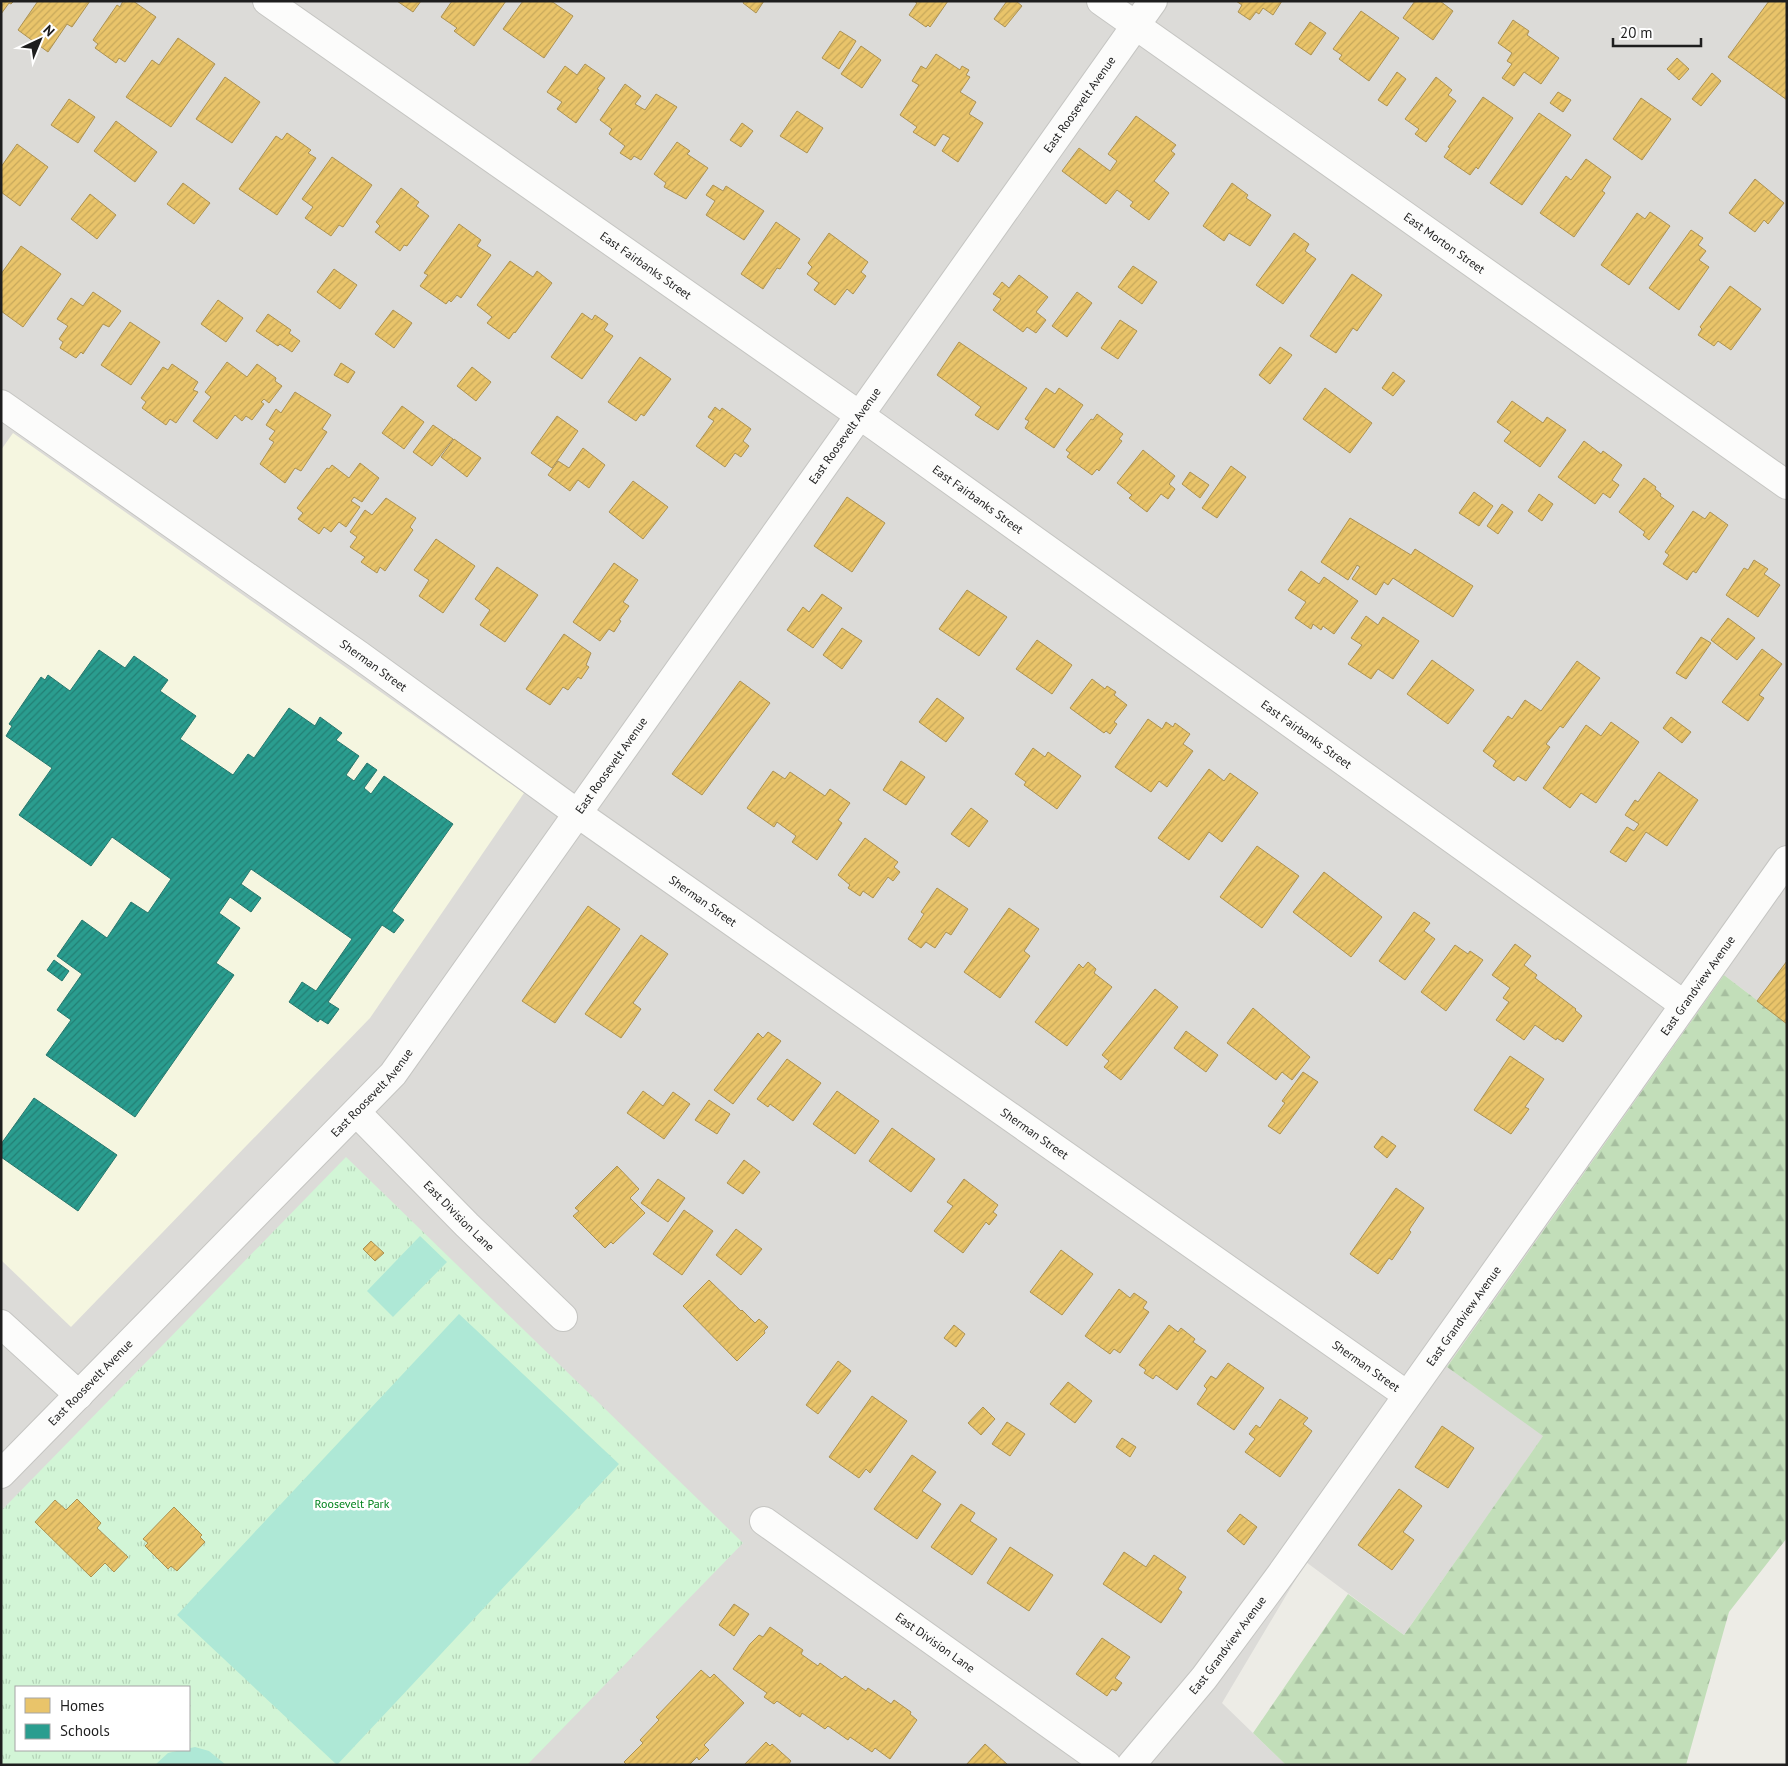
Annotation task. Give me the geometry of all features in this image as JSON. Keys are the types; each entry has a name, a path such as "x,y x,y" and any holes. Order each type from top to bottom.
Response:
{"street":[{"name":"East Fairbanks Street","path":"267,1 859,415 1684,1004"},
{"name":"East Morton Street","path":"1101,1 1787,485"},
{"name":"East Roosevelt Avenue","path":"1,1474 357,1113 393,1074 1153,1"},
{"name":"Sherman Street","path":"1,404 359,655 577,813 1406,1395"},
{"name":"East Grandview Avenue","path":"1130,1765 1204,1678 1280,1574 1787,860"},
{"name":"East Division Lane","path":"357,1113 466,1225 563,1317"},
{"path":"1,1324 80,1395"},
{"name":"East Division Lane","path":"764,1521 1107,1765"}],"shaded area":[{"path":"1,1 1787,1 1787,1023 1724,975 1447,1367 1544,1435 1404,1635 1306,1562 1222,1703 1286,1765 1,1765"},
{"path":"13,433 524,793 370,1018 71,1327 1,1260 1,450"}],"green space":[{"path":"1724,975 1787,1023 1787,1538 1729,1612 1686,1765 1286,1765 1253,1733 1348,1594 1404,1635 1543,1436 1447,1367"},
{"name":"Roosevelt Park","path":"346,1157 743,1543 527,1765 1,1765 1,1511"},
{"path":"420,1236 447,1262 393,1317 367,1291"},
{"path":"459,1314 619,1464 337,1765 177,1615"},
{"path":"195,1747 209,1751 226,1765 155,1765 168,1753 190,1751 190,1748"}],"building: Homes":[{"path":"1,1 14,1 11,4 9,3 1,14"},
{"path":"38,1 90,1 72,27 67,24 48,52 18,30"},
{"path":"123,1 133,1 156,17 125,62 119,58 116,63 95,48 98,44 93,40 117,5 120,7"},
{"path":"397,1 421,1 413,12"},
{"path":"452,1 506,1 474,46 454,31 457,28 441,17"},
{"path":"523,1 551,1 573,16 544,58 503,29"},
{"path":"744,1 764,1 756,13 743,3"},
{"path":"914,1 948,1 930,27 928,25 926,27 909,15 917,3"},
{"path":"1007,1 1016,1 1022,6 1005,27 994,19"},
{"path":"1236,1 1282,1 1273,15 1263,8 1259,14 1256,12 1250,20 1238,12 1242,5"},
{"path":"1415,1 1440,1 1453,11 1433,40 1403,18"},
{"path":"1769,1 1787,1 1787,100 1728,57"},
{"path":"1361,11 1399,38 1369,81 1339,59 1342,55 1333,49"},
{"path":"1513,20 1529,31 1527,35 1559,58 1541,84 1524,72 1514,86 1502,78 1512,64 1507,61 1512,53 1498,43"},
{"path":"1310,22 1326,33 1311,55 1295,44"},
{"path":"840,31 856,41 839,69 822,58"},
{"path":"178,38 215,64 171,127 126,97 152,60 159,65"},
{"path":"861,46 881,60 862,88 841,74"},
{"path":"936,54 960,70 962,66 969,70 966,75 970,77 960,92 976,102 969,114 983,123 958,162 942,151 950,138 943,134 935,146 913,132 917,127 900,115 919,85 912,81 921,66 926,69"},
{"path":"1677,58 1689,69 1679,80 1667,69"},
{"path":"585,64 605,78 576,123 557,109 562,102 547,92 565,66 577,75"},
{"path":"1397,72 1406,79 1387,106 1378,100"},
{"path":"1712,73 1721,81 1701,106 1692,99"},
{"path":"225,77 260,102 232,143 196,119"},
{"path":"1436,77 1452,90 1448,95 1456,101 1426,142 1415,134 1419,129 1405,119"},
{"path":"625,84 641,96 635,104 645,110 656,94 677,107 641,160 634,156 631,160 620,153 625,146 609,134 612,129 600,120"},
{"path":"1558,92 1571,100 1563,112 1550,103"},
{"path":"1483,97 1513,118 1478,169 1476,167 1470,175 1444,157 1450,148 1448,147"},
{"path":"1641,98 1671,119 1642,160 1613,139"},
{"path":"69,99 95,117 78,143 51,125"},
{"path":"797,111 823,128 807,153 780,136"},
{"path":"1539,113 1571,135 1522,205 1490,183"},
{"path":"1136,116 1176,145 1171,151 1175,154 1154,181 1169,193 1149,220 1130,206 1133,202 1117,190 1106,204 1062,171 1079,148 1110,171 1117,161 1108,154"},
{"path":"116,121 157,152 135,182 94,151"},
{"path":"742,123 753,131 741,147 730,140"},
{"path":"287,133 311,150 308,153 316,158 277,215 239,189 276,136 282,140"},
{"path":"677,142 690,151 687,154 708,168 686,199 664,187 666,183 654,174"},
{"path":"17,144 48,167 20,206 1,192 1,167"},
{"path":"332,157 372,185 343,227 339,225 331,236 305,218 313,207 302,199"},
{"path":"1586,159 1611,177 1602,191 1605,193 1574,237 1540,213 1566,176 1571,180"},
{"path":"1755,179 1784,203 1768,224 1764,220 1755,232 1729,213"},
{"path":"183,183 210,203 194,224 167,204"},
{"path":"1232,183 1248,195 1246,198 1271,215 1250,246 1229,233 1224,241 1203,226"},
{"path":"713,185 723,191 726,186 764,211 744,240 706,215 715,201 706,195"},
{"path":"401,188 419,202 416,206 429,216 407,246 404,245 400,251 375,232 380,226 376,222"},
{"path":"90,194 116,215 97,239 71,219"},
{"path":"1650,212 1670,226 1629,285 1601,265 1637,213 1645,219"},
{"path":"776,222 800,239 780,269 777,268 763,289 741,274"},
{"path":"459,224 481,240 477,246 491,255 461,298 457,295 451,302 449,300 446,304 420,286 428,275 424,273"},
{"path":"1691,230 1703,238 1698,245 1706,251 1699,260 1709,267 1679,310 1649,288"},
{"path":"829,233 868,262 861,272 866,276 853,294 847,289 835,305 814,290 819,283 807,274 812,267 808,263"},
{"path":"1294,233 1309,244 1305,251 1316,259 1283,304 1256,285"},
{"path":"21,246 61,274 23,327 1,311 1,274"},
{"path":"510,261 533,277 537,271 552,283 509,339 487,323 492,317 477,305"},
{"path":"1133,266 1157,282 1142,304 1118,287"},
{"path":"334,269 357,285 340,309 317,292"},
{"path":"1352,274 1382,295 1357,331 1353,328 1336,353 1310,336"},
{"path":"1019,275 1048,297 1036,312 1046,320 1036,333 1027,327 1023,332 993,310 1001,299 993,294 1002,282 1009,288"},
{"path":"1730,286 1761,309 1731,350 1718,341 1714,346 1698,335 1702,329 1700,327"},
{"path":"93,292 121,311 109,327 103,324 83,354 81,352 76,358 60,348 63,342 59,339 68,326 57,319 71,298 83,306"},
{"path":"1077,292 1092,303 1067,337 1052,326"},
{"path":"218,300 243,318 226,342 201,324"},
{"path":"393,310 412,323 394,348 375,334"},
{"path":"582,313 592,320 595,315 608,324 604,330 613,336 582,379 551,357"},
{"path":"268,314 291,330 289,333 300,341 292,352 280,344 278,346 256,331"},
{"path":"1120,320 1137,331 1118,359 1101,348"},
{"path":"130,322 160,342 131,385 101,365"},
{"path":"959,342 1027,388 998,430 975,415 981,407 937,375"},
{"path":"1280,347 1292,355 1270,384 1259,375"},
{"path":"640,357 671,379 644,416 641,414 636,421 608,402"},
{"path":"227,362 247,377 257,364 276,378 275,381 282,386 269,403 264,399 261,402 264,404 252,420 246,416 242,421 235,415 217,439 193,421 211,397 205,392"},
{"path":"341,363 355,372 348,383 334,375"},
{"path":"172,364 198,382 193,390 198,392 176,423 170,419 166,425 142,408 146,402 141,398 163,367 168,370"},
{"path":"472,367 491,382 476,401 457,386"},
{"path":"1393,372 1405,381 1393,396 1382,388"},
{"path":"1046,388 1055,394 1059,388 1083,405 1054,448 1025,428 1029,421 1025,419"},
{"path":"1325,388 1372,423 1350,453 1303,419"},
{"path":"295,392 331,415 322,429 327,432 301,471 295,468 285,483 260,464 274,442 269,439 275,431 266,425 276,409 281,413"},
{"path":"1512,401 1543,423 1547,417 1566,430 1540,467 1504,441 1511,432 1497,422"},
{"path":"402,406 424,422 404,449 382,433"},
{"path":"715,407 720,411 722,408 751,429 743,441 749,446 741,457 735,453 725,467 696,446 714,421 708,417"},
{"path":"1097,414 1123,434 1119,439 1122,441 1099,471 1097,469 1092,475 1067,457 1070,453 1066,450"},
{"path":"557,416 578,431 552,468 531,453"},
{"path":"433,425 453,439 432,466 413,452"},
{"path":"454,439 481,458 467,477 441,457"},
{"path":"1584,441 1601,454 1603,451 1622,465 1612,480 1619,485 1610,498 1603,493 1595,504 1558,477"},
{"path":"583,448 605,465 589,488 578,480 570,491 548,475 558,461 569,468"},
{"path":"1143,450 1175,476 1169,484 1175,489 1168,499 1161,494 1147,512 1129,498 1132,495 1117,483"},
{"path":"360,463 379,478 362,502 354,497 351,501 360,507 346,527 339,522 331,532 324,527 319,534 298,519 303,513 297,508 327,468 329,469 332,465 349,478"},
{"path":"1231,466 1246,477 1217,518 1202,508"},
{"path":"1190,472 1209,485 1200,498 1182,484"},
{"path":"1644,478 1656,487 1655,489 1661,494 1660,496 1674,506 1649,540 1643,535 1645,532 1619,512"},
{"path":"633,481 668,507 643,539 609,512"},
{"path":"1474,492 1493,506 1479,526 1459,513"},
{"path":"1539,494 1553,504 1542,521 1528,511"},
{"path":"847,497 885,523 852,572 814,546"},
{"path":"386,498 416,518 410,527 413,530 385,571 380,567 377,573 361,562 365,557 350,547 357,537 350,532 365,510 372,515"},
{"path":"1502,504 1513,512 1498,534 1487,526"},
{"path":"1693,511 1705,519 1710,512 1728,525 1696,573 1693,571 1687,580 1663,564 1669,555 1665,552"},
{"path":"1350,518 1411,555 1415,549 1473,586 1453,617 1393,578 1388,585 1384,582 1376,595 1352,579 1360,567 1357,565 1348,580 1321,562"},
{"path":"436,539 475,566 443,613 419,596 429,580 414,570"},
{"path":"1754,560 1768,569 1764,574 1780,585 1758,617 1726,595 1744,568 1748,570"},
{"path":"614,563 638,580 623,602 629,606 619,620 621,621 614,632 609,629 600,641 573,622"},
{"path":"497,567 538,595 505,642 480,625 490,610 475,599"},
{"path":"1301,571 1319,584 1324,577 1358,601 1334,634 1323,626 1321,630 1313,624 1311,629 1295,618 1306,602 1288,590"},
{"path":"967,590 1007,617 979,656 939,629"},
{"path":"822,594 842,608 813,648 787,630 803,607 809,612"},
{"path":"1366,616 1378,625 1383,617 1419,641 1393,679 1378,669 1371,679 1348,664 1362,645 1351,638"},
{"path":"1728,618 1755,638 1737,660 1711,640"},
{"path":"842,628 862,641 842,669 823,655"},
{"path":"564,634 591,653 586,665 589,667 581,679 578,677 568,690 563,687 550,705 526,689"},
{"path":"1701,637 1711,643 1686,679 1676,673"},
{"path":"1037,640 1072,665 1052,694 1016,669"},
{"path":"1762,649 1782,664 1759,695 1764,698 1748,721 1722,702"},
{"path":"1432,660 1474,690 1448,724 1407,694"},
{"path":"1577,661 1600,678 1563,728 1560,726 1546,744 1550,747 1526,781 1518,776 1514,781 1493,766 1496,761 1483,751 1508,716 1512,719 1525,700 1541,711"},
{"path":"1092,679 1105,689 1107,686 1116,692 1114,695 1127,705 1114,722 1117,724 1110,734 1106,731 1104,733 1070,708"},
{"path":"740,681 770,703 702,795 672,774"},
{"path":"937,698 964,718 946,742 919,722"},
{"path":"1671,717 1691,732 1682,743 1663,728"},
{"path":"1148,719 1162,729 1166,722 1173,727 1175,723 1190,734 1183,744 1193,751 1167,787 1159,781 1151,792 1115,767"},
{"path":"1611,722 1639,742 1596,803 1581,793 1570,808 1543,788 1586,725 1601,736"},
{"path":"1033,748 1045,757 1048,752 1081,776 1057,809 1024,785 1026,782 1015,774"},
{"path":"901,761 925,777 906,805 883,790"},
{"path":"1209,769 1224,781 1230,773 1258,793 1222,842 1209,832 1189,860 1158,838"},
{"path":"773,771 785,779 790,772 825,796 830,789 850,803 838,820 842,823 817,860 792,842 796,836 777,822 774,827 747,808"},
{"path":"1659,772 1698,800 1667,846 1646,832 1626,862 1610,852 1627,827 1634,831 1639,824 1625,815 1635,800 1638,802"},
{"path":"971,808 988,821 969,847 951,834"},
{"path":"865,838 898,862 894,867 900,872 893,881 888,877 873,898 863,891 860,896 848,888 850,885 838,875"},
{"path":"1257,846 1299,876 1262,928 1220,897"},
{"path":"1324,872 1382,917 1351,957 1293,912"},
{"path":"937,888 968,909 951,935 946,932 935,948 926,942 921,948 908,939 924,914 921,912"},
{"path":"588,906 620,929 555,1023 522,1001"},
{"path":"1009,908 1039,929 1024,951 1030,956 1000,998 964,972"},
{"path":"1414,912 1430,923 1424,931 1435,939 1405,980 1379,961"},
{"path":"641,935 668,954 633,1003 641,1009 621,1038 585,1014"},
{"path":"1515,944 1531,956 1524,965 1537,975 1535,978 1576,1009 1582,1016 1563,1042 1557,1038 1556,1040 1535,1025 1524,1040 1496,1020 1509,1002 1503,998 1510,988 1492,975"},
{"path":"1455,945 1468,954 1470,951 1483,960 1446,1011 1421,992"},
{"path":"1787,961 1787,1024 1757,1001"},
{"path":"1088,962 1096,969 1094,973 1112,987 1067,1046 1035,1022 1079,964 1083,968"},
{"path":"1155,989 1178,1007 1121,1080 1104,1067 1109,1061 1102,1055"},
{"path":"1253,1008 1310,1057 1292,1080 1282,1072 1276,1080 1227,1043"},
{"path":"1186,1031 1218,1055 1206,1072 1174,1048"},
{"path":"768,1032 781,1041 733,1104 714,1090 758,1033 763,1038"},
{"path":"1510,1056 1544,1079 1525,1107 1529,1109 1511,1134 1474,1110"},
{"path":"787,1059 821,1083 793,1121 770,1104 768,1107 757,1099"},
{"path":"1303,1072 1318,1082 1280,1134 1268,1126 1285,1103 1282,1101"},
{"path":"643,1091 663,1106 673,1092 690,1104 664,1139 627,1113"},
{"path":"837,1091 879,1121 855,1154 813,1124"},
{"path":"709,1100 730,1114 717,1134 695,1120"},
{"path":"892,1128 935,1159 911,1192 869,1161"},
{"path":"1382,1136 1396,1146 1387,1158 1374,1147"},
{"path":"744,1160 760,1172 743,1194 727,1183"},
{"path":"617,1166 639,1189 630,1198 645,1213 613,1244 611,1242 605,1248 573,1216 579,1211 575,1208"},
{"path":"658,1179 685,1198 668,1222 641,1203"},
{"path":"964,1179 998,1205 993,1212 997,1215 989,1225 986,1222 963,1253 934,1231 953,1206 947,1202"},
{"path":"1396,1188 1424,1208 1409,1230 1411,1232 1392,1260 1389,1258 1378,1274 1350,1254"},
{"path":"684,1210 713,1231 682,1275 653,1254"},
{"path":"736,1229 762,1249 741,1275 716,1255"},
{"path":"371,1241 384,1253 375,1261 363,1249"},
{"path":"1061,1250 1093,1274 1062,1315 1030,1292"},
{"path":"709,1280 755,1323 759,1319 768,1327 764,1331 765,1333 737,1361 683,1306"},
{"path":"1119,1289 1130,1298 1134,1293 1147,1302 1143,1308 1149,1312 1120,1353 1114,1349 1110,1354 1085,1336"},
{"path":"954,1325 965,1334 956,1347 944,1338"},
{"path":"1169,1325 1178,1332 1181,1328 1195,1339 1193,1342 1206,1351 1177,1390 1156,1375 1153,1379 1144,1373 1146,1370 1139,1365"},
{"path":"838,1361 851,1371 818,1414 806,1405"},
{"path":"1228,1363 1264,1388 1234,1430 1197,1404 1207,1389 1204,1386 1211,1376 1216,1379"},
{"path":"1068,1382 1092,1401 1075,1423 1050,1404"},
{"path":"872,1396 907,1421 870,1473 866,1469 859,1478 829,1457"},
{"path":"1280,1399 1308,1418 1303,1424 1312,1431 1280,1477 1245,1452 1255,1439 1249,1434 1256,1425 1260,1428"},
{"path":"983,1407 995,1419 981,1435 968,1423"},
{"path":"1007,1422 1025,1434 1010,1456 992,1444"},
{"path":"1442,1426 1474,1448 1448,1488 1415,1467"},
{"path":"1122,1438 1136,1447 1130,1457 1116,1447"},
{"path":"912,1455 936,1472 922,1491 941,1504 917,1539 874,1509"},
{"path":"1399,1489 1422,1506 1403,1532 1414,1540 1392,1570 1358,1545"},
{"path":"77,1499 101,1523 97,1528 128,1557 114,1572 105,1563 91,1577 35,1522 55,1500 66,1510"},
{"path":"961,1504 975,1513 970,1521 997,1539 972,1575 931,1547"},
{"path":"174,1507 202,1535 200,1537 205,1542 177,1571 171,1566 168,1569 145,1546 148,1543 143,1539"},
{"path":"1240,1514 1257,1527 1244,1545 1227,1531"},
{"path":"1010,1547 1053,1575 1029,1611 987,1583"},
{"path":"1124,1552 1146,1567 1154,1555 1186,1577 1178,1589 1182,1592 1161,1623 1103,1584"},
{"path":"734,1604 749,1614 734,1636 719,1625"},
{"path":"770,1627 803,1650 801,1654 818,1666 820,1663 842,1679 845,1676 866,1691 868,1688 891,1704 894,1700 911,1712 910,1714 917,1720 890,1759 875,1748 872,1752 850,1737 848,1740 828,1726 825,1729 802,1713 800,1717 777,1701 774,1704 764,1697 767,1693 733,1669 750,1644 759,1635 763,1637"},
{"path":"1102,1638 1130,1657 1115,1678 1122,1683 1116,1691 1112,1689 1107,1696 1076,1674"},
{"path":"701,1670 710,1678 714,1674 744,1703 704,1745 709,1750 699,1760 697,1757 689,1765 627,1765 624,1762 643,1743 640,1740 659,1720 656,1717"},
{"path":"766,1742 770,1746 772,1744 791,1761 788,1765 744,1765"},
{"path":"985,1744 1008,1765 966,1765"}],"building: Schools":[{"path":"99,650 125,668 134,656 168,680 160,691 196,716 180,739 233,775 248,754 254,758 289,708 315,726 320,717 342,733 336,740 359,756 346,775 354,781 367,763 377,770 364,788 371,794 384,776 453,824 392,911 404,920 394,933 382,925 328,1002 339,1009 328,1024 320,1019 318,1022 289,1002 302,982 316,991 352,939 251,869 241,884 261,898 251,912 230,897 219,913 240,928 216,963 234,975 135,1117 46,1055 71,1020 57,1010 82,974 57,956 82,920 107,938 131,902 148,913 171,879 112,837 91,866 19,815 52,768 6,736 12,726 9,724 41,677 45,680 48,675 70,691"},
{"path":"54,960 69,971 62,981 47,970"},
{"path":"34,1098 117,1155 78,1211 1,1157 1,1144"}]}
